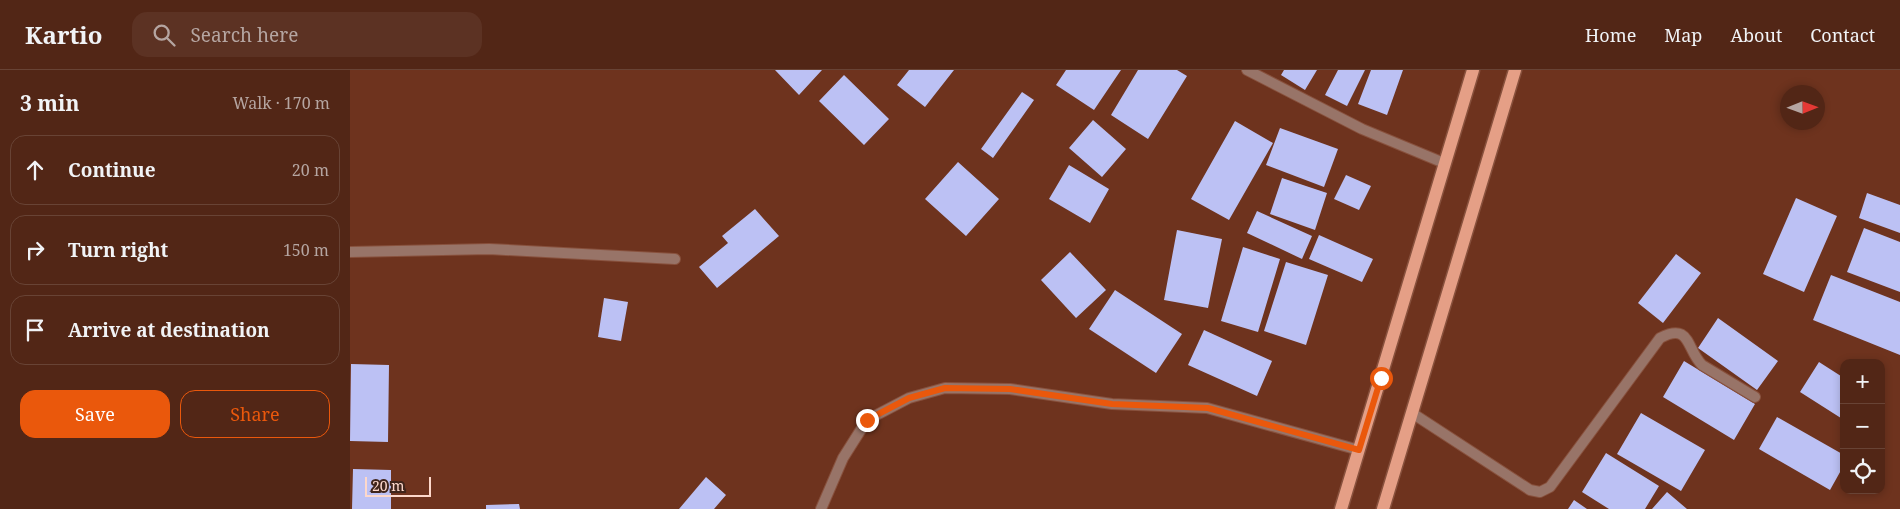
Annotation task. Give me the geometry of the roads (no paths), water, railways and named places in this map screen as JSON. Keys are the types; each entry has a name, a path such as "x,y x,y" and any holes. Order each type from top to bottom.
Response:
{"main road":[{"path":"1341,509 1473,70"},
{"path":"1383,509 1515,70"}],"street":[{"path":"1247,70 1362,129 1444,163"},
{"path":"350,252 489,250 675,259"},
{"path":"1412,413 1530,490 1540,492 1550,487 1660,338 1670,332 1682,334 1690,342 1695,358 1702,365 1755,397"},
{"path":"821,509 843,458 867,420 909,398 945,388 1010,389 1112,404 1208,408 1359,450"}]}
